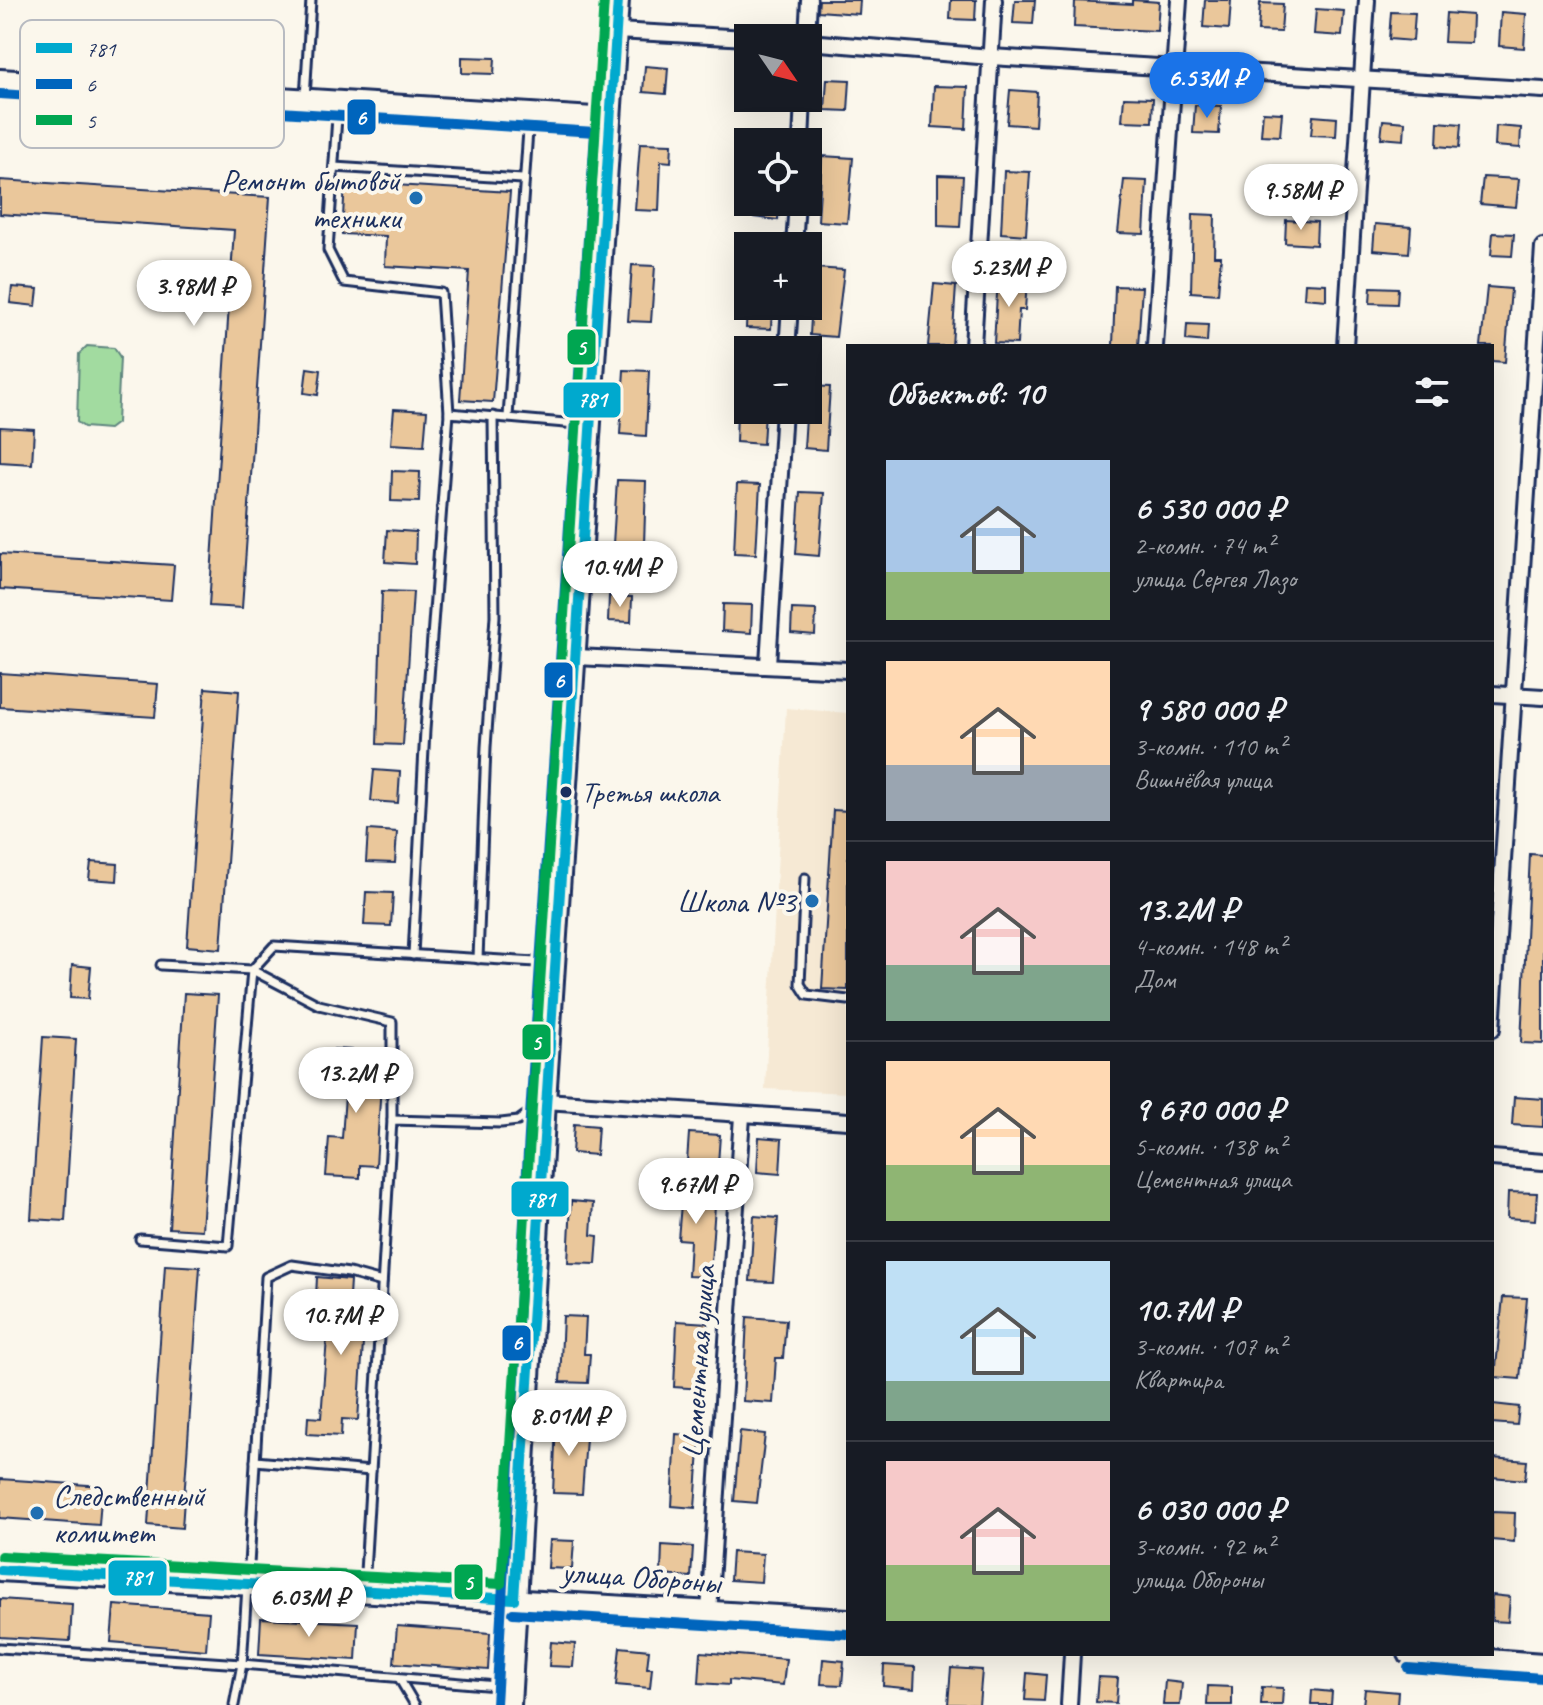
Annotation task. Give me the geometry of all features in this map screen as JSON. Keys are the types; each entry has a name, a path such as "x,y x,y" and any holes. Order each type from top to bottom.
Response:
{"street":[{"path":"510,1696 545,1101 618,0"},
{"path":"808,24 809,0"},
{"path":"973,344 994,0"},
{"path":"1155,344 1179,0"},
{"path":"1345,344 1367,0"},
{"path":"616,31 734,37"},
{"path":"822,41 991,57 1543,90"},
{"path":"0,80 20,81"},
{"path":"284,97 610,119"},
{"path":"1494,999 1543,247"},
{"path":"768,664 783,424"},
{"path":"576,657 846,670"},
{"path":"1494,694 1543,697"},
{"path":"545,1101 846,1121"},
{"name":"Цементная улица","path":"709,1612 742,1116"},
{"path":"1494,1158 1543,1162"},
{"name":"улица Обороны","path":"0,1570 846,1620"},
{"path":"1069,1705 1072,1656"},
{"path":"1465,1656 1543,1664"}],"lane":[{"path":"305,98 311,0"},
{"path":"338,100 328,250 344,282 441,293 449,413 425,730 413,955"},
{"path":"508,417 522,179 530,113"},
{"path":"334,167 522,179"},
{"path":"449,413 590,425"},
{"path":"478,959 486,747 495,616 493,416"},
{"path":"805,878 800,984 807,995 846,1000"},
{"path":"140,1239 228,1246 252,970 274,946 555,963"},
{"path":"161,965 252,970 319,1005 392,1022 392,1120 363,1592"},
{"path":"392,1120 518,1121 545,1101"},
{"path":"234,1705 242,1664 248,1584 266,1277 292,1265 349,1273 382,1282"},
{"path":"255,1461 371,1471"},
{"path":"0,1648 399,1678 510,1696"},
{"path":"399,1678 415,1705"}],"shaded area":[{"name":"Школа №3","path":"786,708 846,713 846,1093 765,1089"}],"green space":[{"path":"87,346 114,348 120,357 117,423 109,429 84,427 77,422 79,354"}],"building":[{"path":"819,0 860,0 859,14 818,11"},
{"path":"951,0 976,0 975,20 950,19"},
{"path":"1015,0 1035,0 1033,24 1013,23"},
{"path":"1132,0 1159,2 1157,31 1074,27 1075,1 1132,4"},
{"path":"1205,0 1231,0 1229,29 1203,27"},
{"path":"1260,3 1283,4 1281,32 1258,31"},
{"path":"1316,9 1344,11 1342,36 1314,34"},
{"path":"1391,12 1415,13 1413,41 1389,39"},
{"path":"1501,12 1526,14 1524,48 1499,46"},
{"path":"1446,13 1472,15 1471,43 1444,42"},
{"path":"462,57 495,58 494,74 462,73"},
{"path":"645,66 668,68 666,94 643,92"},
{"path":"827,79 850,80 848,111 825,110"},
{"path":"934,86 968,87 966,129 932,127"},
{"path":"1010,90 1037,92 1035,126 1007,124"},
{"path":"1124,97 1153,98 1152,122 1122,121"},
{"path":"1195,105 1221,106 1219,134 1193,133"},
{"path":"1263,112 1282,113 1280,136 1261,135"},
{"path":"1313,116 1337,118 1336,136 1311,135"},
{"path":"1383,120 1405,122 1404,140 1381,138"},
{"path":"1438,122 1461,124 1459,148 1437,146"},
{"path":"1496,126 1521,128 1520,148 1495,146"},
{"path":"640,143 672,144 671,162 661,161 659,211 635,210"},
{"path":"822,156 853,158 847,223 818,221 818,216 822,216"},
{"path":"1004,171 1030,172 1026,235 1001,233"},
{"path":"938,175 963,176 960,227 938,226"},
{"path":"1483,177 1519,179 1516,207 1480,204"},
{"path":"0,180 270,197 242,608 209,606 234,230 0,214"},
{"path":"1124,180 1147,181 1144,234 1118,233"},
{"path":"345,182 510,192 493,402 460,400 469,271 385,266 386,236 342,234"},
{"path":"1193,214 1215,215 1214,256 1221,256 1218,294 1191,292"},
{"path":"754,216 778,216 778,220"},
{"path":"1286,220 1317,222 1316,245 1285,243"},
{"path":"1375,224 1411,227 1409,253 1373,250"},
{"path":"1493,233 1514,234 1512,256 1491,255"},
{"path":"632,265 655,266 651,322 628,321"},
{"path":"822,269 844,270 836,337 810,335 811,320 822,320"},
{"path":"998,278 1027,280 1025,310 1019,310 1017,344 994,343"},
{"path":"1305,283 1326,284 1326,300 1304,298"},
{"path":"934,284 956,286 952,344 928,344"},
{"path":"1115,286 1142,287 1138,344 1113,344"},
{"path":"12,287 38,289 36,306 10,303"},
{"path":"1371,287 1398,288 1397,304 1370,303"},
{"path":"1487,287 1511,289 1505,362 1494,361 1494,344 1481,344"},
{"path":"746,320 771,320 771,329 746,328"},
{"path":"1187,324 1208,325 1207,342 1186,340"},
{"path":"307,368 321,370 318,395 304,393"},
{"path":"624,370 649,371 646,436 620,434"},
{"path":"822,387 830,387 826,450 804,448 806,424 822,424"},
{"path":"394,409 427,411 424,446 391,444"},
{"path":"737,424 764,424 763,444 736,442"},
{"path":"0,427 34,429 32,464 0,462"},
{"path":"392,471 420,472 419,502 391,501"},
{"path":"617,480 646,481 644,545 613,544"},
{"path":"737,484 760,485 756,554 734,553"},
{"path":"800,492 824,493 819,556 796,554"},
{"path":"387,530 416,532 415,564 385,562"},
{"path":"0,554 174,565 171,600 0,589"},
{"path":"382,591 413,592 403,745 377,744"},
{"path":"609,596 632,597 631,622 608,621"},
{"path":"723,604 752,605 751,633 722,631"},
{"path":"792,609 816,610 815,635 791,633"},
{"path":"0,673 158,684 155,717 0,707"},
{"path":"205,688 239,691 221,949 187,946"},
{"path":"374,770 400,772 398,803 371,801"},
{"path":"833,810 846,811 846,990 822,989"},
{"path":"368,830 397,832 395,863 366,862"},
{"path":"1530,854 1543,855 1543,1044 1521,1043"},
{"path":"91,862 118,864 117,881 89,879"},
{"path":"366,892 393,893 391,926 364,925"},
{"path":"72,965 91,967 88,999 70,998"},
{"path":"184,993 218,995 202,1230 169,1228"},
{"path":"43,1037 76,1039 65,1221 31,1219"},
{"path":"334,1049 368,1051 367,1065 382,1066 376,1166 360,1165 360,1178 326,1176 329,1137 342,1138 346,1081 332,1080"},
{"path":"1514,1097 1543,1099 1543,1127 1512,1125"},
{"path":"574,1124 598,1126 596,1155 572,1153"},
{"path":"689,1133 720,1135 718,1164 687,1162"},
{"path":"759,1137 782,1139 780,1174 757,1172"},
{"path":"666,1188 716,1191 710,1277 688,1276 690,1240 678,1239 681,1204 665,1203"},
{"path":"1508,1192 1537,1193 1535,1220 1507,1218"},
{"path":"571,1201 593,1203 591,1235 598,1236 596,1264 568,1263"},
{"path":"754,1216 778,1218 773,1282 750,1281"},
{"path":"165,1265 200,1267 182,1528 148,1525"},
{"path":"317,1277 350,1280 349,1296 366,1297 358,1420 342,1419 341,1436 307,1434 308,1417 321,1418 330,1298 316,1297"},
{"path":"1503,1297 1527,1298 1520,1379 1495,1377"},
{"path":"563,1316 586,1317 584,1354 590,1354 588,1383 560,1382"},
{"path":"747,1317 786,1320 783,1358 776,1358 773,1403 743,1401"},
{"path":"677,1321 708,1323 703,1389 674,1387"},
{"path":"1494,1404 1519,1407 1517,1425 1494,1423"},
{"path":"556,1422 587,1424 582,1494 553,1493"},
{"path":"740,1431 765,1434 757,1503 734,1501"},
{"path":"676,1434 700,1436 695,1508 672,1506"},
{"path":"1494,1458 1527,1461 1525,1480 1494,1477"},
{"path":"0,1479 102,1486 99,1525 0,1518"},
{"path":"1494,1512 1515,1513 1514,1542 1494,1540"},
{"path":"550,1540 574,1541 572,1569 548,1568"},
{"path":"662,1545 693,1547 691,1577 661,1575"},
{"path":"732,1552 763,1554 761,1582 730,1580"},
{"path":"1494,1595 1510,1597 1508,1622 1494,1621"},
{"path":"0,1599 72,1604 70,1641 0,1637"},
{"path":"114,1605 209,1612 206,1650 111,1642"},
{"path":"261,1618 358,1623 356,1660 259,1654"},
{"path":"397,1626 490,1633 488,1670 394,1663"},
{"path":"551,1642 575,1644 573,1667 549,1666"},
{"path":"620,1647 649,1650 647,1668 652,1668 650,1688 616,1685"},
{"path":"701,1652 786,1659 783,1685 729,1680 729,1685 699,1683"},
{"path":"823,1659 844,1661 842,1685 821,1684"},
{"path":"884,1665 915,1667 914,1689 883,1686"},
{"path":"951,1668 982,1670 979,1705 948,1704"},
{"path":"1027,1673 1046,1675 1044,1701 1025,1700"},
{"path":"1098,1677 1118,1678 1116,1703 1096,1702"},
{"path":"1165,1681 1182,1683 1180,1705 1163,1705"},
{"path":"1208,1686 1232,1687 1232,1705 1207,1705"},
{"path":"1262,1687 1283,1688 1282,1705 1261,1705"},
{"path":"1365,1689 1398,1692 1397,1705 1363,1705"},
{"path":"1312,1690 1332,1692 1331,1705 1311,1705"}],"transit line":[{"name":"5","path":"1,1556 501,1584 604,0"},
{"name":"781","path":"514,1599 618,0"},
{"name":"6","path":"0,94 20,95"},
{"name":"6","path":"284,112 595,132 531,1100 496,1704"},
{"name":"781","path":"0,1570 514,1599"},
{"name":"6","path":"513,1613 846,1634"},
{"name":"6","path":"1408,1668 1542,1678"}],"place":[{"name":"Ремонт бытовой техники","path":"416,198"},
{"name":"Третья школа","path":"566,792"},
{"name":"Школа №3","path":"812,901"},
{"name":"Следственный комитет","path":"37,1513"}]}
